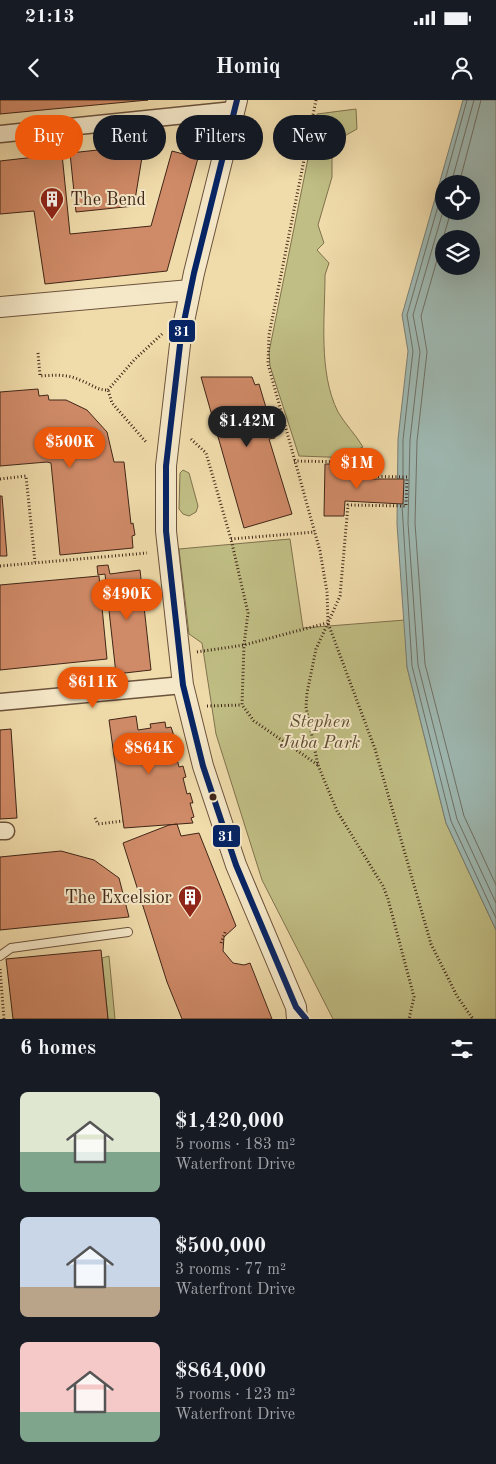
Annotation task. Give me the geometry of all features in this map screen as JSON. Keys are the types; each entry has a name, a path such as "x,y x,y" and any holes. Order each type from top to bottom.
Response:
{"street":[{"path":"0,134 235,105 190,290 181,336 169,432 165,498 167,541 183,686 200,756 236,865 300,1015"},
{"path":"0,307 190,290"},
{"path":"0,702 183,686"}],"lane":[{"path":"0,956 11,948 128,932"}],"path":[{"path":"316,100 267,351 268,364 315,532 324,572 328,622 376,749 432,944 457,996 473,1019"},
{"path":"38,353 40,376 57,375 79,379 97,390 108,390 160,333"},
{"path":"108,390 112,403 146,442"},
{"path":"191,432 190,440 206,453 231,539 248,613 244,645 242,705 254,721 318,764"},
{"path":"294,461 350,462 350,476 407,477 406,506 348,505 340,596 316,649 306,707 318,764 337,811 383,886 388,899 414,997 409,1019"},
{"path":"0,479 26,476 35,562"},
{"path":"231,539 315,532"},
{"path":"0,566 147,553"},
{"path":"195,652 244,645 328,622"},
{"path":"204,706 242,705"},
{"path":"95,818 98,824 123,821"},
{"path":"221,944 226,930"},
{"path":"0,963 4,1019"}],"green space":[{"path":"356,109 357,129 346,135 346,115 317,114"},
{"path":"308,160 332,160 332,177 318,225 324,243 317,250 329,263 325,275 325,362 332,396 338,412 363,447 354,451 354,458 299,456 270,366 269,352"},
{"path":"183,470 189,473 198,506 196,512 189,516 183,514 179,509 180,473"},
{"name":"Stephen Juba Park","path":"290,539 303,628 405,620 407,667 446,823 496,930 496,1019 333,1019 262,880 216,734 202,643 189,634 179,549"},
{"path":"109,956 115,1019 108,1019 102,958"}],"water":[{"path":"463,100 496,100 496,930 446,823 407,667 397,524 398,439 408,351 402,315 435,199 435,220 480,220 480,175 442,175"}],"building":[{"path":"0,100 148,100 0,114"},
{"path":"93,151 93,160 142,160 134,206 76,212 71,160 83,160 83,152"},
{"name":"The Bend","path":"172,151 176,152 176,160 197,160 167,271 45,284 34,211 0,214 0,161 63,160 70,234 151,226"},
{"path":"201,377 252,377 255,385 259,384 275,438 269,439 292,514 244,528"},
{"path":"38,389 39,396 48,395 49,400 66,400 87,410 107,432 114,462 124,462 131,524 133,523 135,535 132,536 133,548 60,555 51,463 0,466 0,392"},
{"path":"325,464 346,464 346,479 404,479 403,504 345,501 344,516 324,516"},
{"path":"0,496 2,496 7,556 0,556"},
{"path":"108,565 110,574 140,570 151,670 116,674 105,574 98,575 97,566"},
{"path":"99,576 107,659 0,670 0,585"},
{"path":"136,716 138,730 151,728 150,724 165,722 166,728 171,727 175,739 172,740 179,767 183,766 186,777 183,778 187,794 190,793 193,803 190,803 194,817 191,818 193,823 124,828 109,720"},
{"path":"11,729 17,818 0,819 0,730"},
{"name":"The Excelsior","path":"177,824 181,836 199,833 236,926 224,937 223,951 233,963 244,965 250,963 272,1019 182,1019 167,982 123,843 169,825"},
{"path":"61,851 94,860 119,878 129,917 0,930 0,857"},
{"path":"101,950 108,1019 13,1019 6,959"}],"transit line":[{"name":"31","path":"237,100 194,273 181,336 166,466 166,531 183,685 203,766 236,865 296,1007 306,1019"}],"place":[{"name":"The Bend","path":"52,220"},
{"name":"The Excelsior","path":"190,918"}]}
